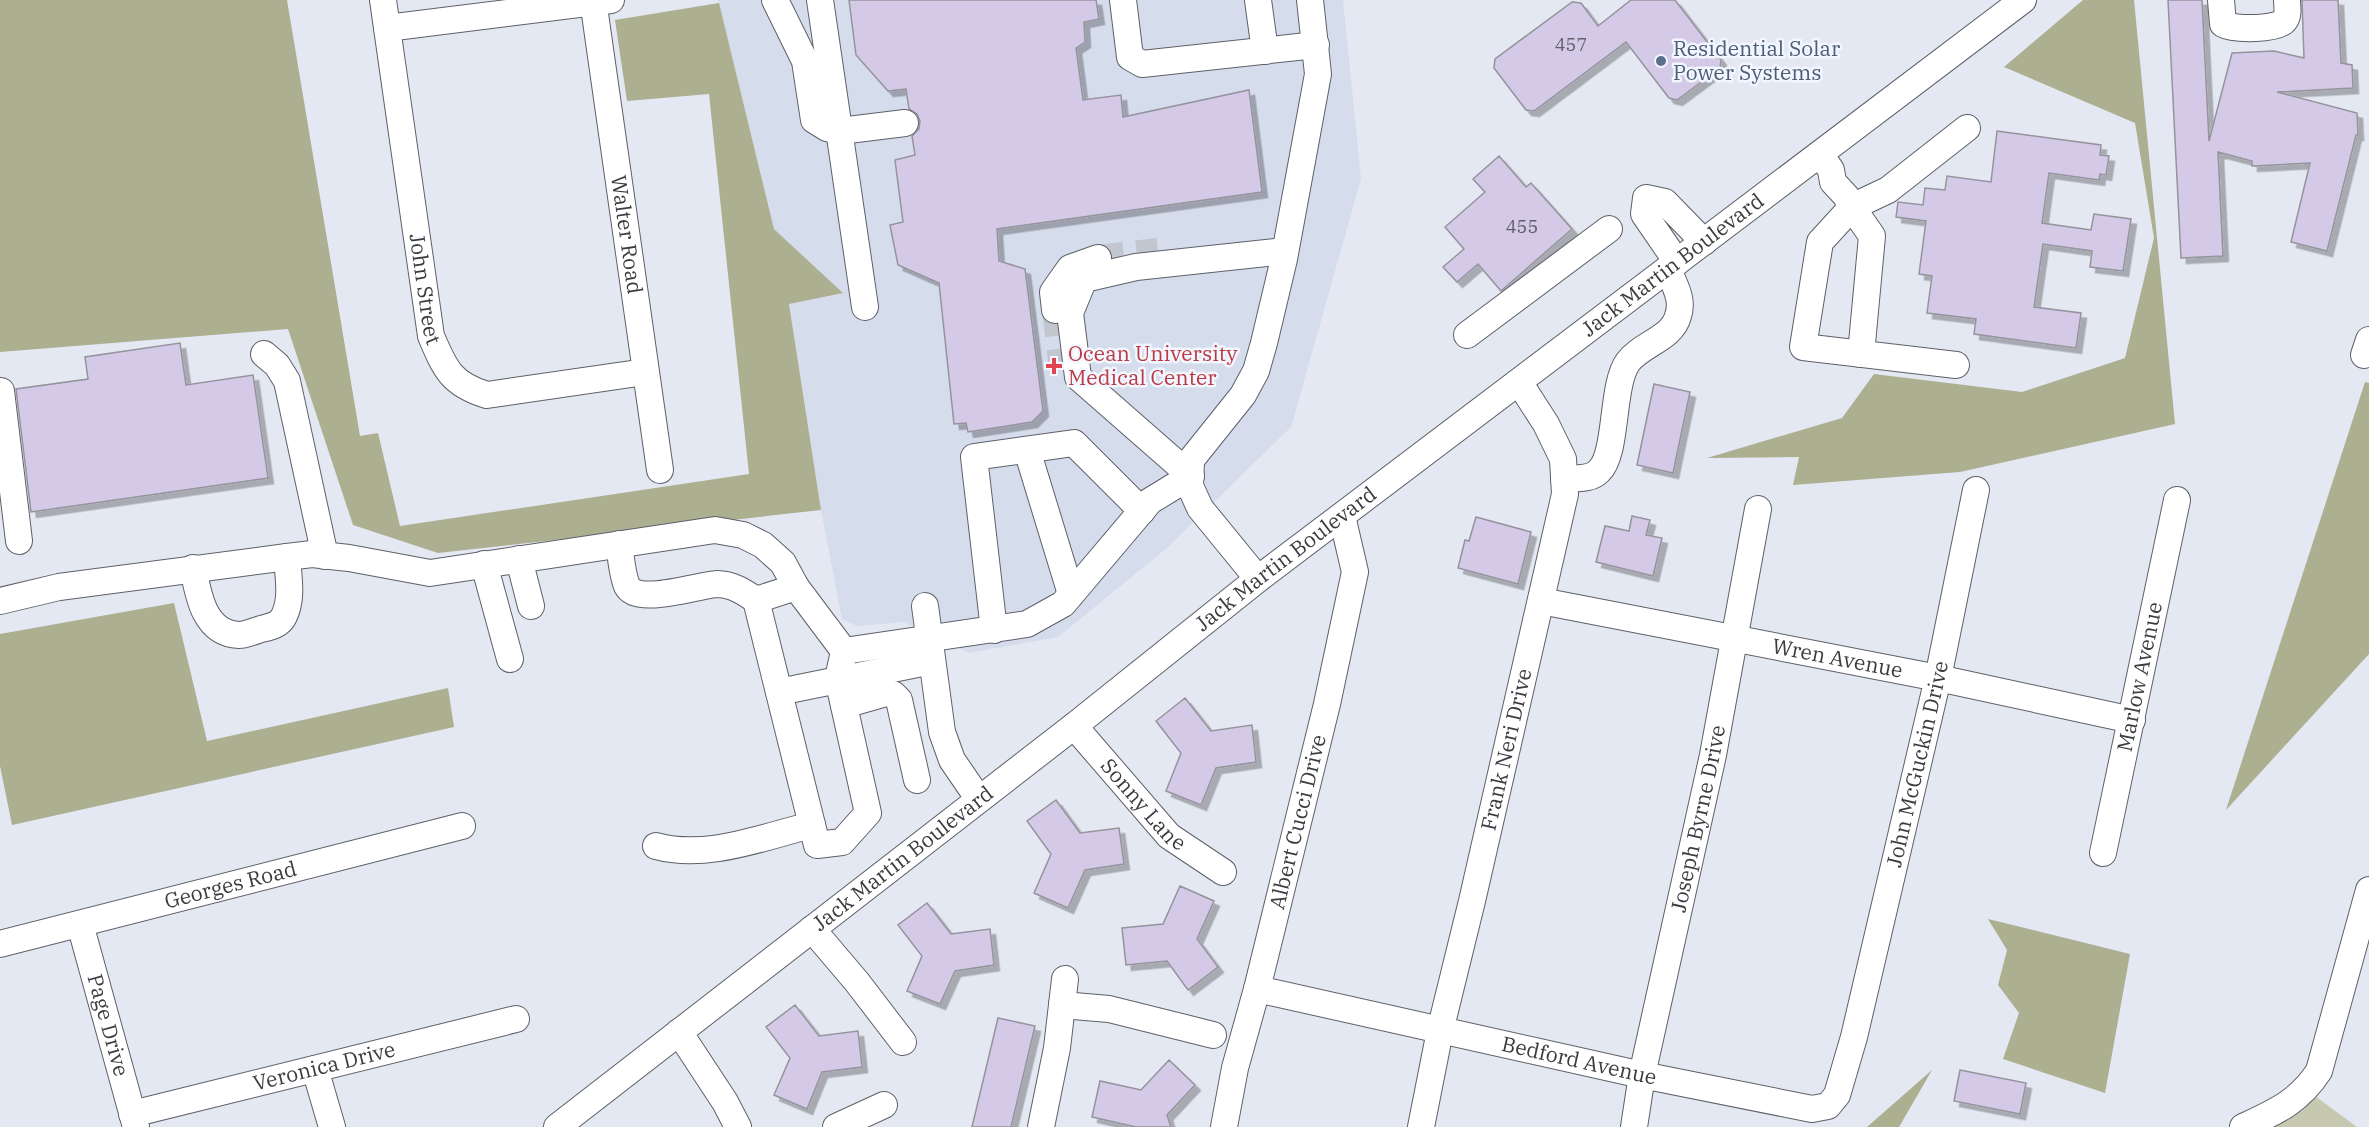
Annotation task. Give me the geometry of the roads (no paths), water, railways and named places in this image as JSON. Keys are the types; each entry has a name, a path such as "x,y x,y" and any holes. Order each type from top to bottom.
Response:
{"street":[{"name":"John Street","path":"383,0 431,336 444,366 457,381 468,389 487,395 645,372"},
{"path":"775,0 805,61 814,120 827,128 840,131 905,123"},
{"path":"820,0 865,307"},
{"path":"1258,0 1265,51"},
{"path":"1258,579 1200,508 1190,486 1191,460 1243,395 1256,371 1285,251 1314,104 1318,74 1310,0"},
{"name":"Jack Martin Boulevard","path":"557,1127 978,798 1074,726 1258,579 1672,265 1826,162 2023,0"},
{"path":"2221,0 2223,24 2237,29 2279,25 2285,20 2288,12 2287,0"},
{"path":"387,28 599,1"},
{"name":"Walter Road","path":"599,1 645,372 660,470"},
{"path":"1123,4 1130,57 1142,64 1316,45"},
{"path":"1849,201 1888,190 1966,128"},
{"path":"1826,162 1845,169 1850,181 1849,201 1820,243 1803,347 1956,365"},
{"path":"1564,479 1589,477 1600,471 1608,453 1621,380 1627,363 1636,353 1669,331 1678,319 1682,303 1672,265 1644,214 1646,198 1665,202 1704,242"},
{"path":"1849,201 1872,236 1861,354"},
{"path":"1467,335 1609,229"},
{"path":"1158,251 1189,248 1214,249 1233,256"},
{"path":"1191,476 1078,377 1070,313 1084,279 1136,267 1285,251"},
{"path":"1055,310 1053,292 1070,268 1098,258"},
{"path":"264,354 277,365 287,381 325,556"},
{"path":"1061,361 1064,378 1081,395 1100,396"},
{"name":"Frank Neri Drive","path":"1421,1127 1440,1031 1565,494 1563,459 1546,424 1519,382"},
{"path":"1,391 19,541"},
{"path":"994,630 974,457 1074,443 1142,511"},
{"path":"1027,450 1071,594"},
{"path":"779,692 838,679 994,630 1027,624 1063,604 1150,501 1191,476"},
{"name":"John McGuckin Drive","path":"1854,1037 1938,678 1976,490"},
{"name":"Marlow Avenue","path":"2103,853 2177,501"},
{"name":"Joseph Byrne Drive","path":"1634,1127 1642,1075 1713,754 1758,508"},
{"name":"Albert Cucci Drive","path":"1224,1127 1235,1068 1257,989 1327,704 1355,572 1342,516"},
{"path":"0,601 59,587 287,557 325,556 430,573 484,564 519,559 619,544 715,530 743,535 763,545 783,562 796,586 844,651 838,679 868,813 842,842 817,845 756,600 739,589 719,584 648,596 635,594 627,587 619,544"},
{"path":"193,568 199,602 210,620 222,630 239,635 274,626 284,618 289,595 287,557"},
{"path":"519,559 531,606"},
{"path":"484,564 510,659"},
{"path":"756,600 796,586"},
{"name":"Wren Avenue","path":"1541,600 1938,678 2132,720"},
{"path":"925,606 942,732 952,760 978,798"},
{"path":"844,651 930,651"},
{"path":"844,705 886,693 893,694 899,700 917,780"},
{"name":"Sonny Lane","path":"1074,726 1169,836 1223,872"},
{"path":"656,846 675,851 711,849 812,825"},
{"name":"Georges Road","path":"0,944 462,826"},
{"path":"2261,1124 2307,1089 2319,1071 2369,890"},
{"name":"Page Drive","path":"80,924 134,1120"},
{"path":"812,929 857,982 903,1042"},
{"path":"1041,1127 1057,1048 1065,979"},
{"name":"Bedford Avenue","path":"1257,989 1642,1075 1812,1109 1828,1106 1837,1095 1854,1037"},
{"path":"1062,1005 1109,1009 1213,1035"},
{"name":"Veronica Drive","path":"134,1120 315,1069 516,1019"},
{"path":"679,1032 725,1102 738,1127"},
{"path":"315,1069 332,1127"},
{"path":"836,1127 884,1104"}],"tunnel":[{"path":"1098,258 1158,251"},
{"path":"1055,310 1061,361"}],"place":[{"name":"Residential Solar Power Systems","path":"1661,61"},
{"name":"Ocean University Medical Center","path":"1054,366"}]}
